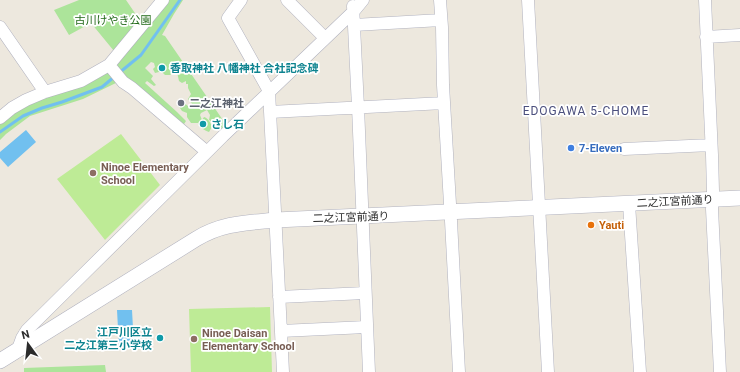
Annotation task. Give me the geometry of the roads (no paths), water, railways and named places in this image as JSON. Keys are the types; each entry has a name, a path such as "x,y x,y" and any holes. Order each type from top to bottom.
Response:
{"street":[{"path":"0,118 12,108 26,100 45,92 81,81 111,67 163,0"},
{"path":"241,0 228,18 269,91 283,372"},
{"path":"286,0 325,38"},
{"path":"18,350 22,338 27,330 223,136 325,38 353,5 363,0"},
{"path":"440,0 444,103 459,372"},
{"path":"528,0 548,372"},
{"path":"705,0 713,199 712,209 720,372"},
{"path":"353,5 368,372"},
{"path":"354,25 441,20"},
{"path":"0,27 45,92"},
{"path":"706,37 740,35"},
{"path":"111,67 122,80 207,152"},
{"path":"270,112 444,103"},
{"path":"624,149 711,145"},
{"name":"二之江宮前通り","path":"0,360 207,232 220,227 276,220 740,198"},
{"path":"629,204 640,372"},
{"path":"280,297 365,293"},
{"path":"281,331 366,327"}],"water":[{"path":"26,130 36,142 8,167 0,158 0,152"},
{"path":"117,310 132,310 134,346 119,347"}],"waterway":[{"path":"119,73 141,55 180,0"},
{"path":"0,132 23,116 102,87 114,77"}],"place":[{"name":"香取神社 八幡神社 合社記念碑","path":"162,68"},
{"name":"二之江神社","path":"181,103"},
{"name":"さし石","path":"203,124"},
{"name":"7-Eleven","path":"571,148"},
{"name":"Ninoe Elementary School","path":"93,173"},
{"name":"Yauti","path":"591,225"},
{"name":"江戸川区立 二之江第三小学校","path":"160,338"},
{"name":"Ninoe Daisan Elementary School","path":"194,339"}],"district":[{"name":"EDOGAWA 5-CHOME","path":"586,111"}],"park label":[{"name":"古川けやき公園","path":"113,20"}]}
